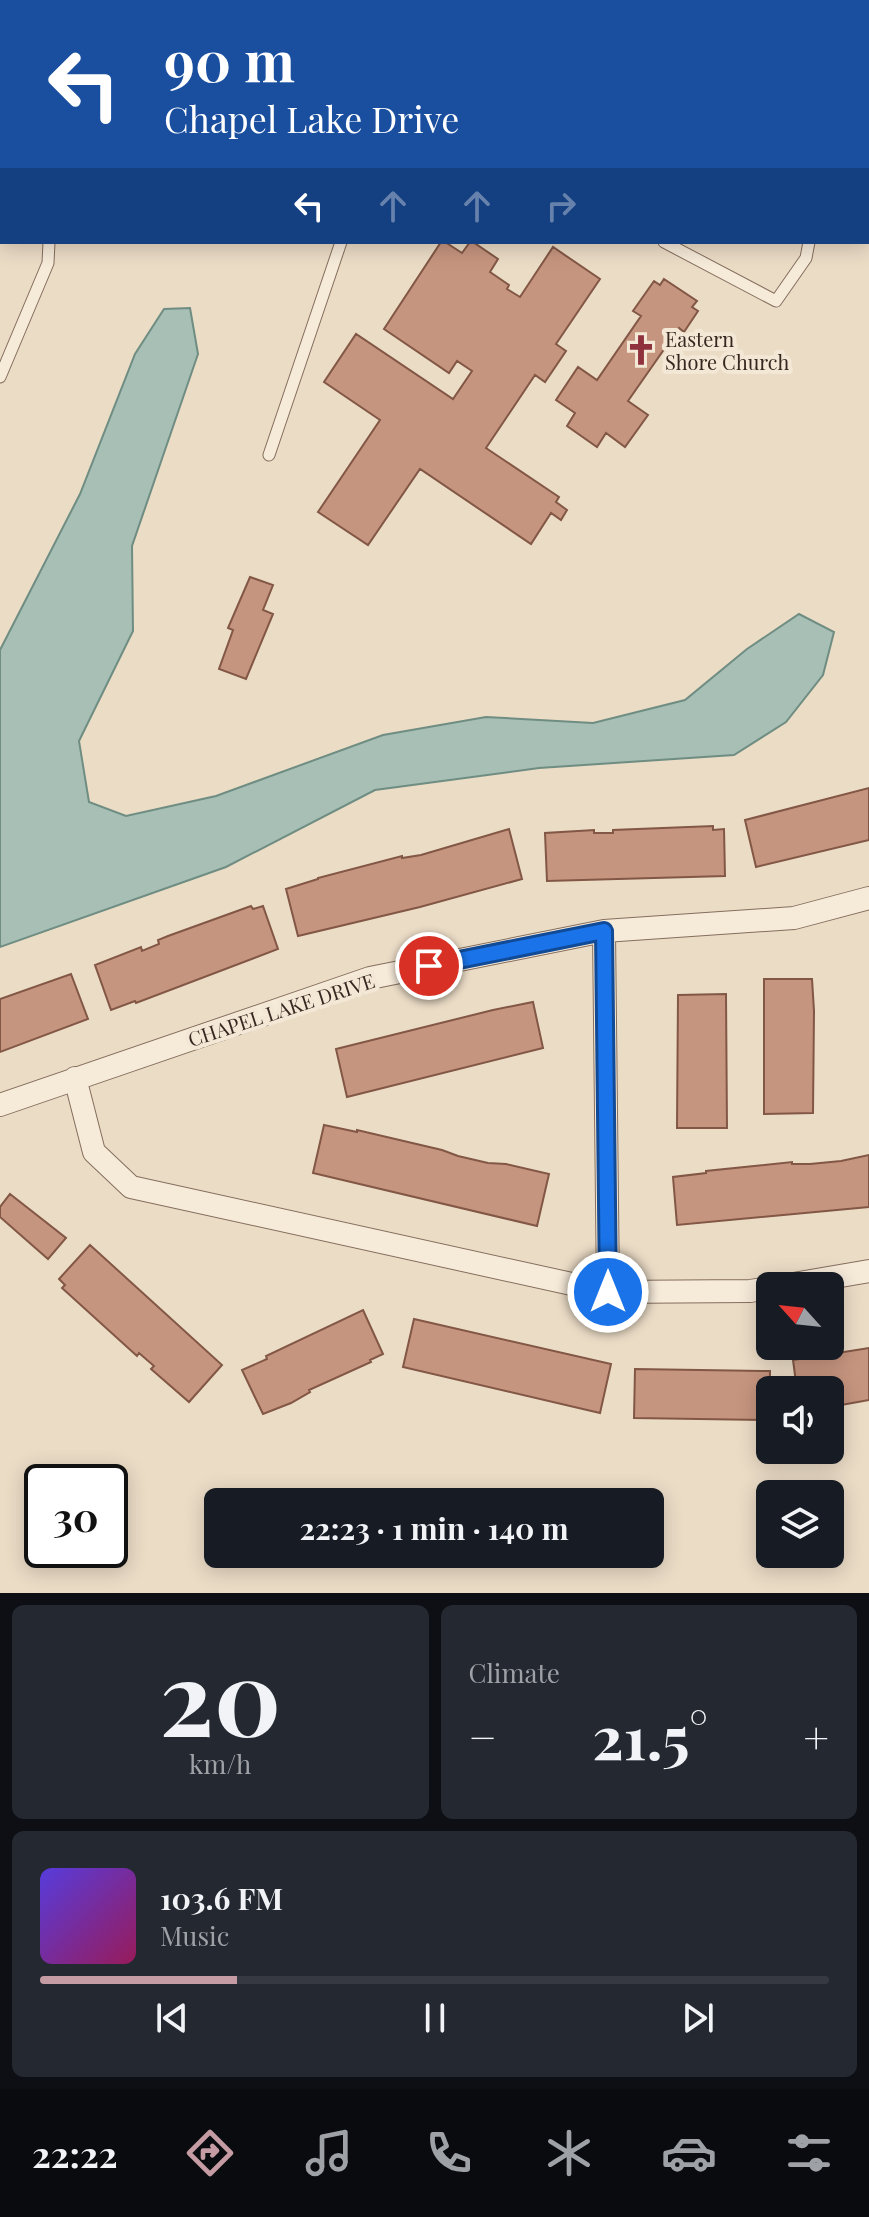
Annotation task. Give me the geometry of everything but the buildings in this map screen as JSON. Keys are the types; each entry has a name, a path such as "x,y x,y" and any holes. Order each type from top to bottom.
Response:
{"street":[{"name":"CHAPEL LAKE DRIVE","path":"0,1105 370,978 604,931 794,918 869,898"},
{"path":"604,931 608,1292"},
{"path":"75,1078 94,1152 131,1187 608,1292 756,1290"},
{"path":"844,1275 869,1271"}],"lane":[{"path":"0,377 48,263 49,244"},
{"path":"269,455 340,244"},
{"path":"668,244 776,301 806,258 809,244"}],"shaded area":[{"path":"190,308 198,354 132,546 133,631 79,741 89,802 126,816 216,796 383,735 486,717 593,723 685,700 747,649 799,614 834,632 823,675 786,722 734,755 539,768 375,790 226,867 0,947 0,650 80,494 135,354 164,309"}],"place":[{"name":"Eastern Shore Church","path":"641,350"}],"route":[{"path":"429,966 604,931 608,1292"}]}
